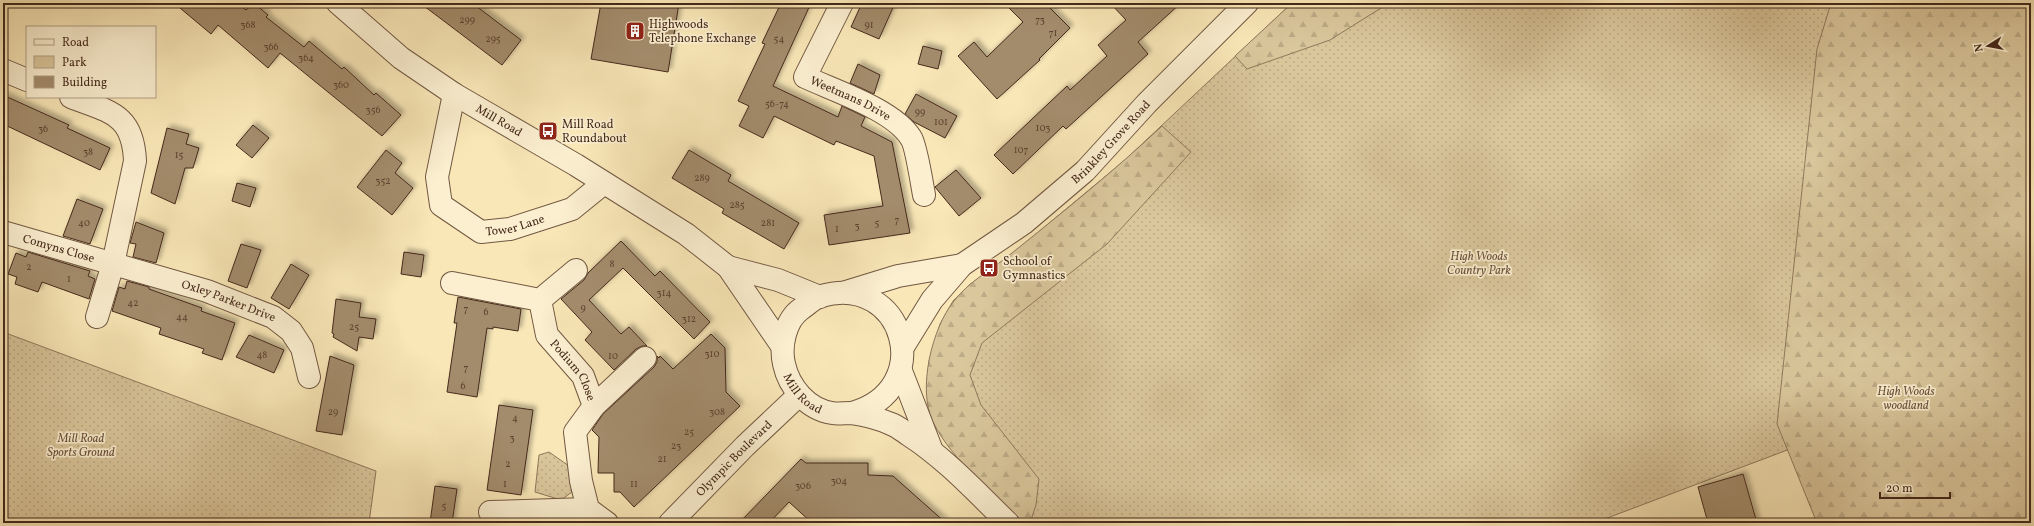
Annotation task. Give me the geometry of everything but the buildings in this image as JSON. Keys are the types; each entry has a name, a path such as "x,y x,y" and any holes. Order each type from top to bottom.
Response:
{"street":[{"name":"Weetmans Drive","path":"842,3 805,77 872,107 893,119 912,138 924,195"},
{"name":"Brinkley Grove Road","path":"903,347 932,300 962,265 1024,223 1085,171 1147,103 1247,3"},
{"name":"Mill Road","path":"350,7 401,58 454,94 604,183 686,234 728,267 782,346"},
{"path":"3,70 26,80"},
{"name":"Tower Lane","path":"454,94 437,177 441,205 481,232 510,229 572,209 604,183"},
{"path":"74,98 111,113 123,121 130,131 134,144 135,161 113,264 97,317"},
{"name":"Comyns Close","path":"3,232 113,264"},
{"name":"Oxley Parker Drive","path":"113,264 207,291 273,317 291,331 302,348 309,377"},
{"name":"Brinkley Grove Road","path":"845,292 898,276 962,265"},
{"name":"Mill Road","path":"728,267 778,280 820,297"},
{"path":"452,283 540,300 576,270"},
{"name":"Mill Road","path":"901,370 884,397 867,409 852,413 831,413 812,405 799,395 787,378 782,357 782,346 788,326 798,311 820,297 845,292 865,296 877,303 892,318 903,347 901,370 932,451"},
{"name":"Podium Close","path":"540,300 547,335 583,376 594,406 576,432 581,481 588,509"},
{"path":"594,406 645,358"},
{"name":"Olympic Boulevard","path":"670,523 745,446 799,395"},
{"name":"Mill Road","path":"852,413 891,424 932,451 1008,523"},
{"path":"490,512 588,509 607,523"}],"green space":[{"name":"High Woods Country Park","path":"1292,3 2031,3 2031,523 1790,449 1594,523 1024,523 961,461 933,421 927,391 929,361 940,324 953,301 969,285 1006,259 1125,160"},
{"path":"1292,3 1389,3 1330,40 1247,69 1235,56"},
{"name":"High Woods woodland","path":"1831,3 2031,3 2031,523 1817,523 1777,424 1817,49"},
{"path":"1162,126 1191,152 1107,244 982,343 970,375 981,405 1039,479 1036,505 1030,523 1024,523 962,463 941,437 933,422 928,408 926,393 929,359 933,342 946,313 954,301 967,287 1005,259 1069,207"},
{"name":"Mill Road Sports Ground","path":"3,332 376,471 369,523 3,523"},
{"path":"549,452 569,466 572,492 561,500 535,492 539,455"}],"place":[{"name":"Highwoods Telephone Exchange","path":"635,31"},
{"name":"Mill Road Roundabout","path":"548,131"},
{"name":"School of Gymnastics","path":"989,268"}]}
